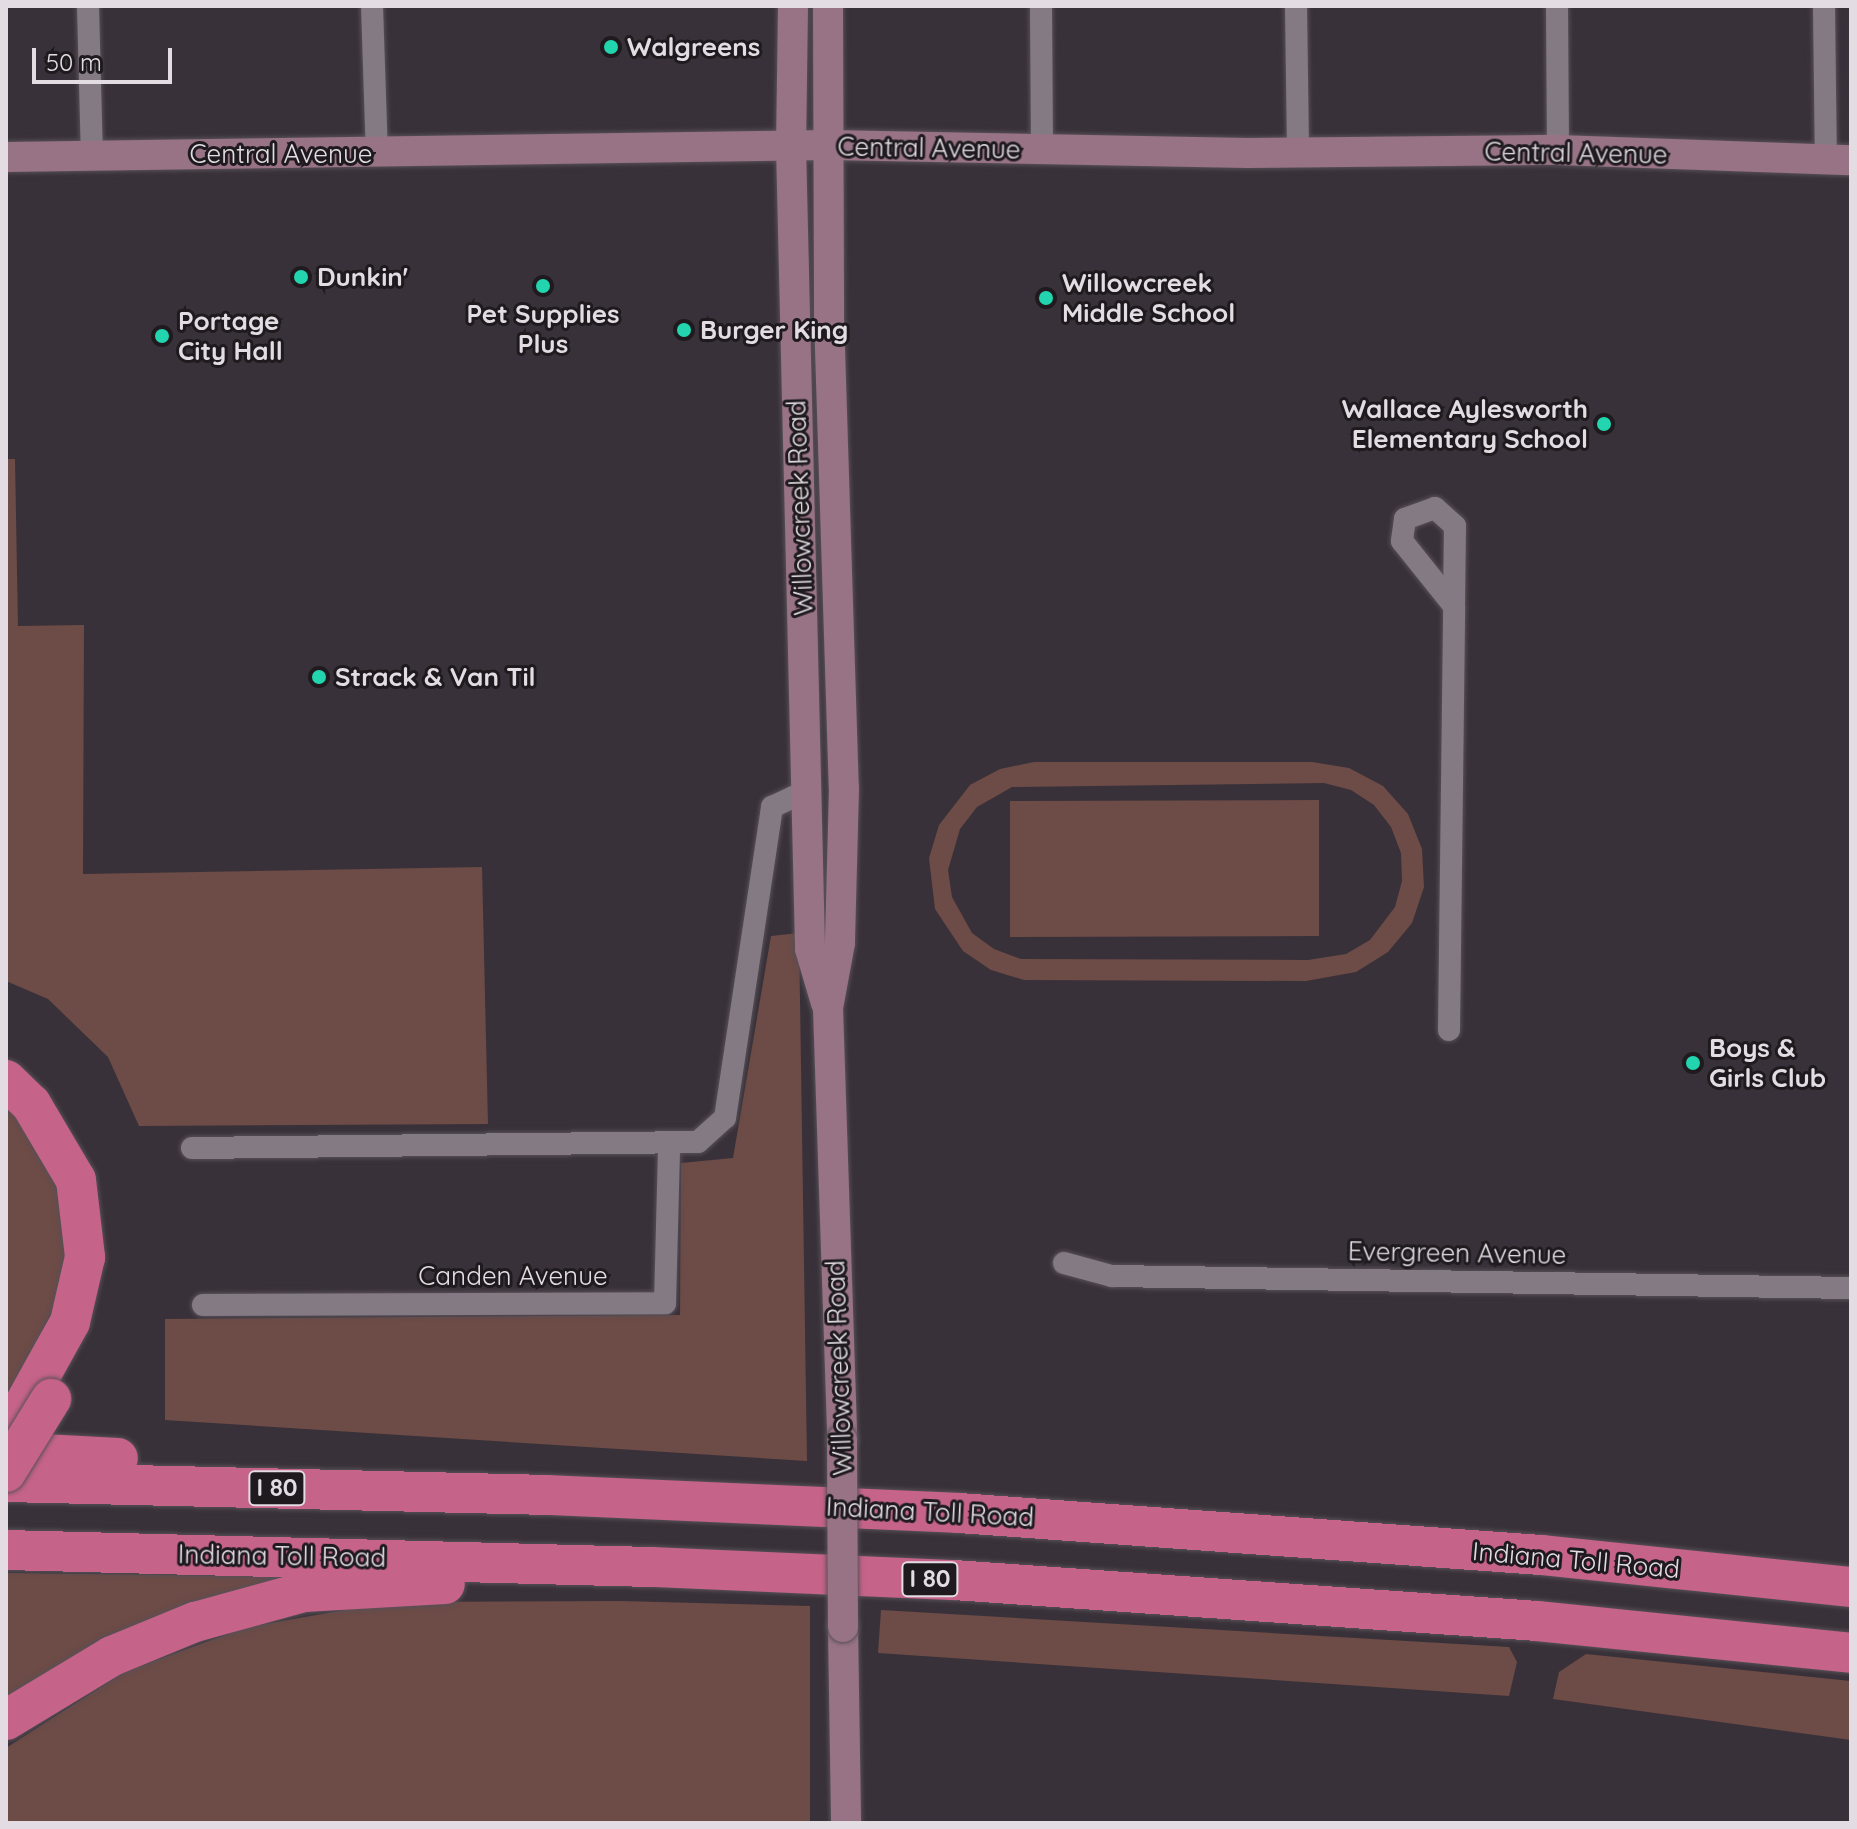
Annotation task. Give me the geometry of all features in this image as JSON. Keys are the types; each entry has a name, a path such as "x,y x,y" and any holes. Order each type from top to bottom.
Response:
{"highway":[{"path":"6,1055 46,1090 76,1130 98,1177 106,1219 99,1303 40,1399 6,1438"},
{"path":"6,1080 31,1104 58,1142 76,1180 84,1219 85,1257 70,1322 40,1399 6,1472"},
{"path":"6,1452 363,1472 548,1495"},
{"name":"Indiana Toll Road","path":"6,1482 548,1495 1212,1529 1851,1587"},
{"name":"Indiana Toll Road","path":"6,1550 653,1567 1212,1597 1537,1621 1851,1653"},
{"path":"6,1720 112,1656 195,1622 304,1592 560,1581 653,1567"}],"main road":[{"name":"Willowcreek Road","path":"793,6 791,146 809,798 810,949 828,1008"},
{"name":"Willowcreek Road","path":"828,6 844,788 840,943 828,1008 842,1440 846,1823"},
{"name":"Central Avenue","path":"6,157 377,154 829,145 1298,153 1558,150 1838,160"}],"street":[{"path":"88,6 92,156"},
{"path":"372,6 377,154"},
{"path":"1041,6 1042,151"},
{"path":"1296,6 1298,153"},
{"path":"1557,6 1558,150"},
{"path":"1824,6 1838,160"},
{"path":"1449,1030 1454,606"},
{"path":"192,1148 669,1145 698,1142 725,1118 772,807 793,797 809,798"},
{"name":"Canden Avenue","path":"203,1305 665,1303 669,1145"},
{"name":"Evergreen Avenue","path":"1064,1263 1112,1276 1851,1288"}],"shaded area":[{"path":"6,459 15,459 18,626 84,625 83,874 482,867 488,1124 139,1126 108,1057 48,999 6,981"},
{"path":"1034,762 1312,762 1349,768 1383,786 1408,814 1422,849 1424,887 1412,923 1388,952 1356,972 1306,981 1024,980 991,970 963,951 935,909 929,858 939,825 970,785 1000,769","holes":["1324,783 1351,790 1374,805 1391,827 1401,853 1402,881 1395,907 1370,940 1346,954 1308,960 1021,959 994,949 972,933 952,897 948,870 960,829 977,807 1012,787"]},
{"path":"1319,800 1319,936 1010,937 1010,801"},
{"path":"799,933 807,1461 165,1420 165,1319 680,1315 681,1163 733,1158 771,936"},
{"path":"6,1105 42,1142 67,1207 66,1282 6,1404"},
{"path":"6,1573 315,1577 6,1707"},
{"path":"621,1601 810,1606 810,1823 6,1823 6,1748 126,1671 248,1627 390,1602"},
{"path":"881,1610 1509,1647 1517,1662 1509,1696 878,1653"},
{"path":"1586,1654 1851,1681 1851,1740 1553,1699 1559,1672"}],"place":[{"name":"Walgreens","path":"611,47"},
{"name":"Dunkin'","path":"301,277"},
{"name":"Pet Supplies Plus","path":"543,286"},
{"name":"Willowcreek Middle School","path":"1046,298"},
{"name":"Burger King","path":"684,330"},
{"name":"Portage City Hall","path":"162,336"},
{"name":"Wallace Aylesworth Elementary School","path":"1604,424"},
{"name":"Strack & Van Til","path":"319,677"},
{"name":"Boys & Girls Club","path":"1693,1063"}]}
